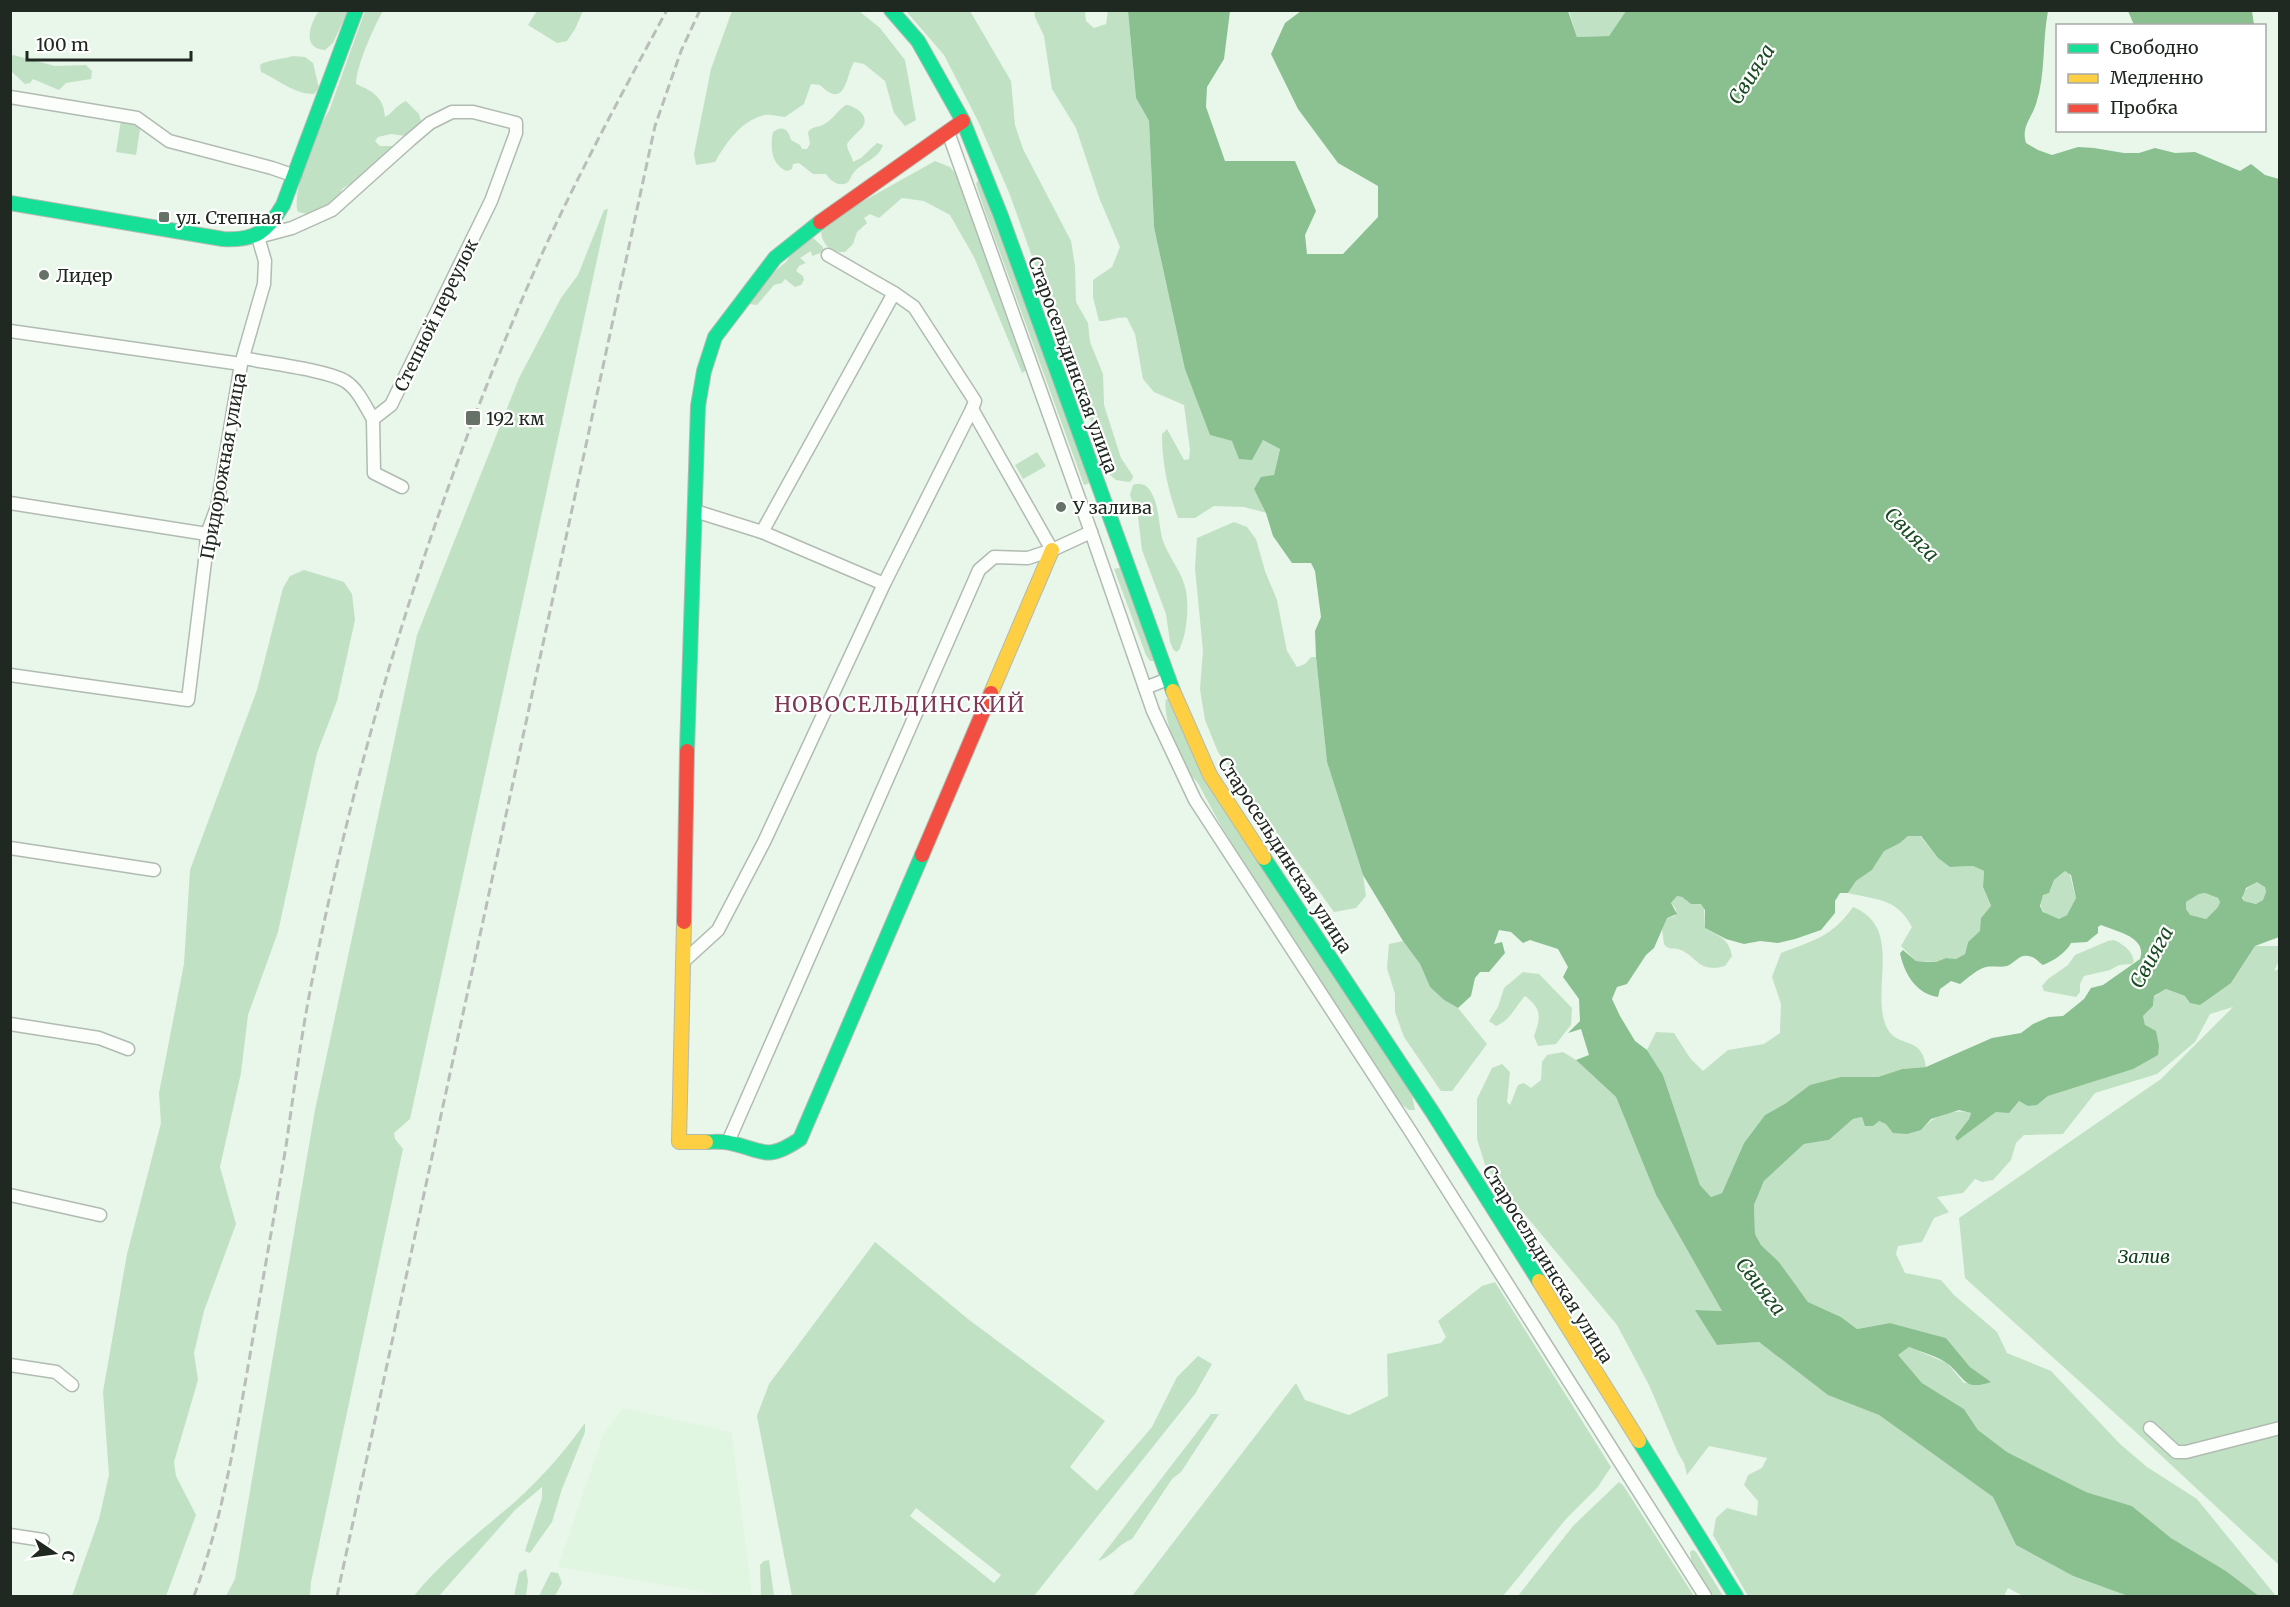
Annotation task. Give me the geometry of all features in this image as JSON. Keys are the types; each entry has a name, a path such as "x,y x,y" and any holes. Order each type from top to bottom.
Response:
{"street":[{"path":"10,203 223,239 258,237 273,223 283,205 356,10"},
{"name":"Старосельдинская улица","path":"891,10 918,41 963,121 1001,216 1168,679 1210,775 1433,1113 1736,1596"},
{"path":"10,97 137,118 169,141 295,176"},
{"name":"Степной переулок","path":"258,237 292,228 332,210 430,123 452,112 473,112 516,123 516,133 491,201 477,231 391,405 373,419"},
{"path":"963,121 816,225 775,258 715,336 704,371 698,406 694,511 679,1142 728,1142 764,1154 784,1150 800,1139 1052,550"},
{"path":"948,132 1153,711 1195,800 1411,1132 1705,1596"},
{"name":"Придорожная улица","path":"10,675 188,700 207,534 217,507 242,361 264,284 266,261 258,237"},
{"path":"684,961 718,930 723,921 764,842 884,584 975,401 914,307 828,255"},
{"path":"762,532 894,293"},
{"path":"10,331 331,375 346,382 358,393 373,419 374,473 402,487"},
{"path":"972,409 1052,550"},
{"path":"10,503 207,534"},
{"path":"694,511 762,532 884,584"},
{"path":"728,1142 979,570 994,557 1028,558 1091,532"},
{"path":"1145,688 1168,679"},
{"path":"10,848 154,870"},
{"path":"10,1024 99,1038 128,1049"},
{"path":"10,1195 100,1215"},
{"path":"10,1365 56,1372 72,1385"},
{"path":"2150,1428 2176,1452 2186,1452 2280,1428"},
{"path":"10,1535 43,1540"}],"shaded area":[{"path":"623,1408 731,1432 752,1596 727,1596 558,1567 604,1433"}],"green space":[{"path":"319,11 348,11 333,43 325,50 317,49 310,40 311,28"},
{"path":"365,11 383,11 362,57 356,84 377,96 385,117 406,101 419,114 421,121 406,136 391,134 378,137 375,141 380,146 398,146 356,187 348,185 342,189 338,202 312,215 298,212 298,190 306,160 329,111"},
{"path":"537,11 583,11 567,41 557,43 528,25"},
{"path":"732,11 859,11 880,28 905,60 916,120 905,126 894,113 885,81 864,64 854,62 840,93 835,94 820,85 811,84 804,104 785,117 765,115 756,118 742,127 729,140 715,162 696,165 694,154 711,69"},
{"path":"906,11 970,11 1011,81 1015,125 1023,149 1071,241 1075,266 1076,302 1088,323 1090,342 1103,374 1104,405 1121,458 1133,476 1129,482 1116,480 1110,475 1010,195 979,123 944,55"},
{"path":"1034,11 1085,11 1086,21 1094,28 1106,24 1108,11 1128,11 1136,98 1149,121 1154,227 1210,435 1232,441 1263,440 1280,449 1274,475 1254,489 1267,513 1244,507 1214,506 1195,518 1178,518 1166,477 1162,434 1167,429 1184,460 1189,459 1190,450 1184,405 1154,392 1143,379 1135,334 1127,318 1099,321 1093,297 1093,280 1112,267 1120,247 1100,200 1076,128 1052,89 1044,36"},
{"path":"1569,11 1626,11 1609,36 1577,37"},
{"path":"13,55 55,66 86,65 92,71 91,79 66,83 59,90 33,79 30,83 25,84 11,71"},
{"path":"293,56 305,57 313,63 319,88 314,94 293,89 261,72 260,65 263,63"},
{"path":"846,105 862,113 865,121 847,144 853,162 861,158 877,143 883,145 875,157 855,171 847,183 835,183 826,174 813,174 799,163 793,164 792,169 787,171 778,164 772,149 773,132 785,129 791,140 800,145 802,149 807,149 810,144 808,132 812,128 824,125"},
{"path":"121,120 141,123 136,155 116,152"},
{"path":"935,161 950,167 959,178 1027,370 1022,373 974,257 950,215 924,201 902,198 879,218 870,214 864,218 867,223 857,232 853,244 845,252 832,250 823,241 821,232 828,221"},
{"path":"979,178 1093,482 1084,485 985,211 976,184"},
{"path":"608,209 410,1119 394,1133 395,1139 403,1149 311,1582 310,1596 226,1596 235,1579 315,1110 417,635 519,378 561,298 578,275 604,210"},
{"path":"813,238 823,247 823,252 812,256 811,251 800,258 806,263 799,266 796,271 803,276 804,280 801,285 795,287 785,279 782,283 774,285 757,305 749,304 766,278 786,262 793,251"},
{"path":"1037,452 1046,466 1023,479 1015,465"},
{"path":"1133,485 1146,486 1155,500 1163,541 1186,591 1186,629 1179,650 1176,652 1170,642 1166,614 1142,550 1138,517 1130,495"},
{"path":"1234,522 1247,527 1256,539 1265,571 1277,600 1287,651 1297,667 1305,664 1311,657 1316,657 1327,762 1363,875 1366,896 1356,908 1334,912 1218,752 1205,720 1200,689 1203,651 1195,568 1197,538"},
{"path":"1123,567 1155,661 1150,661 1146,655 1114,569"},
{"path":"304,570 344,582 352,594 355,620 337,701 317,753 278,932 248,1015 241,1073 220,1167 236,1224 204,1311 194,1353 198,1380 174,1462 176,1476 196,1515 166,1596 72,1596 99,1519 109,1475 103,1392 127,1254 161,1123 159,1093 184,964 190,870 257,690 283,588 290,576"},
{"path":"1166,699 1170,700 1412,1096 1415,1110 1409,1110 1401,1104 1231,842 1198,783 1186,771 1168,725"},
{"path":"1908,836 1920,836 1938,858 1950,867 1973,866 1984,871 1983,887 1991,907 1981,918 1981,931 1968,942 1965,954 1956,959 1946,958 1936,962 1916,961 1901,946 1912,927 1900,910 1877,899 1848,893 1856,881 1872,870 1884,850 1900,843"},
{"path":"2065,871 2069,872 2076,898 2067,915 2059,919 2044,911 2041,900 2043,895 2050,891 2054,880"},
{"path":"2256,882 2262,883 2265,887 2266,893 2263,900 2257,904 2244,901 2244,892"},
{"path":"2205,893 2218,898 2220,902 2218,907 2206,919 2189,915 2186,902"},
{"path":"1677,896 1691,904 1698,902 1704,906 1705,928 1722,938 1731,950 1732,956 1725,966 1710,968 1704,966 1687,953 1664,944 1662,929 1667,918 1675,916 1676,909 1671,903"},
{"path":"1853,907 1869,917 1878,930 1883,961 1881,996 1887,1028 1897,1038 1920,1050 1926,1067 1902,1069 1878,1077 1841,1077 1765,1115 1744,1143 1722,1193 1711,1197 1700,1185 1663,1075 1647,1050 1656,1032 1674,1033 1690,1058 1703,1071 1728,1050 1764,1044 1780,1033 1781,1004 1772,977 1781,953 1813,941 1830,931"},
{"path":"2114,940 2129,950 2134,961 2132,964 2119,965 2110,970 2084,976 2080,984 2080,992 2076,997 2044,991 2042,986 2048,979 2068,965 2075,955"},
{"path":"1403,941 1420,964 1430,987 1444,1000 1458,1008 1487,1044 1452,1091 1441,1091 1404,1037 1395,1012 1395,994 1387,968 1389,944"},
{"name":"Залив","path":"2255,946 2279,946 2279,961 2274,971 2279,969 2279,1565 1965,1278 1959,1218 2161,1079 2233,1007 2210,1014 2195,1042 2157,1074 2095,1093 2063,1134 2024,1135 2016,1143 2011,1160 1993,1180 1982,1182 1975,1179 1963,1193 1937,1197 1949,1212 1934,1218 1922,1242 1898,1246 1896,1254 1905,1273 1941,1280 1954,1295 1997,1332 2007,1353 2051,1371 2120,1444 2147,1467 2197,1499 2276,1596 2259,1596 2226,1571 2171,1538 2132,1506 2086,1492 2007,1452 1978,1430 1964,1409 1922,1383 1897,1355 1909,1347 1947,1363 1964,1383 1990,1382 1970,1367 1946,1338 1890,1323 1857,1329 1841,1317 1808,1302 1779,1262 1761,1245 1755,1234 1754,1205 1764,1181 1804,1144 1829,1140 1853,1119 1862,1117 1921,1130 1932,1120 1944,1114 1957,1111 1971,1113 1955,1137 1957,1141 1996,1112 2020,1101 2037,1105 2048,1096 2088,1082 2145,1025 2143,1016 2153,1006 2154,997 2166,989 2185,996 2231,983"},
{"path":"1523,972 1539,974 1572,1008 1571,1025 1556,1044 1538,1046 1534,1036 1539,1018 1537,1009 1525,996 1509,1017 1501,1023 1496,1026 1489,1021 1498,1007 1504,988"},
{"path":"1563,1052 1576,1060 1616,1097 1656,1195 1722,1311 1696,1310 1717,1345 1759,1342 1828,1394 1879,1415 1993,1497 2016,1545 2073,1576 2128,1596 2023,1596 2008,1588 2004,1596 1748,1596 1713,1535 1716,1518 1727,1508 1757,1516 1758,1501 1744,1485 1748,1475 1762,1468 1767,1458 1709,1446 1687,1475 1684,1463 1649,1385 1617,1325 1486,1168 1477,1139 1477,1099 1492,1068 1502,1064 1510,1072 1507,1102 1510,1105 1518,1085 1524,1083 1531,1088 1541,1080 1542,1062 1547,1055"},
{"path":"875,1242 968,1319 1105,1421 1070,1467 1097,1491 1152,1427 1177,1377 1198,1356 1212,1364 1195,1394 1034,1596 792,1596 757,1416 769,1384","holes":["916,1508 1001,1575 994,1583 910,1516"]},
{"path":"1495,1282 1611,1467 1597,1488 1566,1519 1503,1596 1132,1596 1296,1383 1305,1400 1349,1415 1388,1396 1387,1354 1441,1343 1446,1337 1438,1321 1482,1286"},
{"path":"1211,1414 1219,1414 1181,1472 1172,1479 1132,1539 1098,1561"},
{"path":"585,1423 585,1432 562,1489 552,1522 530,1553 525,1551 542,1498 542,1487 515,1510 439,1596 414,1596 451,1557 536,1481"},
{"path":"1619,1482 1694,1596 1518,1596 1573,1526"},
{"path":"1693,1550 1723,1596 1711,1596 1692,1565 1690,1552"},
{"path":"769,1560 774,1596 761,1596 760,1565"},
{"path":"526,1569 528,1581 526,1596 514,1596 519,1573"},
{"path":"551,1572 558,1573 562,1583 555,1596 539,1596"}],"water":[{"name":"Свияга","path":"1128,11 1230,11 1224,59 1207,87 1206,107 1225,161 1295,161 1316,211 1305,235 1307,254 1343,254 1378,217 1378,186 1338,163 1298,109 1271,54 1285,23 1301,11 1568,11 1577,37 1609,36 1626,11 2048,11 2041,81 2036,104 2025,132 2026,143 2052,155 2078,147 2124,153 2139,153 2155,148 2175,153 2195,152 2240,171 2251,164 2265,175 2279,179 2279,937 2255,946 2231,983 2200,1005 2190,1003 2185,996 2166,989 2154,996 2153,1006 2143,1016 2145,1025 2156,1031 2158,1055 2133,1069 2048,1096 2037,1105 2028,1106 2019,1101 2009,1113 1996,1112 1957,1141 1955,1137 1971,1113 1959,1110 1931,1119 1921,1130 1907,1134 1893,1133 1886,1124 1879,1121 1873,1126 1865,1126 1862,1117 1853,1119 1829,1140 1804,1144 1764,1181 1754,1205 1755,1234 1761,1245 1779,1262 1808,1302 1841,1317 1857,1329 1890,1323 1946,1338 1970,1367 1991,1382 1970,1384 1944,1361 1909,1347 1898,1355 1922,1383 1964,1409 1978,1430 2007,1452 2086,1492 2132,1506 2171,1538 2226,1571 2259,1596 2128,1596 2073,1576 2016,1545 1993,1497 1879,1415 1828,1395 1759,1342 1717,1345 1695,1310 1722,1311 1656,1195 1616,1097 1576,1060 1589,1055 1581,1029 1568,1033 1580,1021 1579,999 1563,977 1568,967 1558,949 1530,940 1523,943 1511,932 1499,930 1494,944 1502,942 1505,953 1489,972 1480,972 1475,978 1471,996 1458,1008 1444,1000 1430,987 1420,964 1403,941 1363,875 1327,762 1316,657 1315,631 1321,617 1315,571 1311,563 1292,563 1273,536 1266,513 1254,489 1261,477 1274,475 1280,449 1263,440 1252,460 1239,459 1232,441 1210,435 1185,369 1154,227 1149,121 1136,98","holes":["1908,836 1921,836 1938,858 1950,867 1973,866 1984,871 1983,887 1991,906 1981,918 1980,931 1968,942 1965,954 1956,959 1946,958 1936,962 1916,961 1903,950 1900,953 1908,975 1923,992 1938,997 1940,989 1951,981 1960,984 1983,968 2007,966 2022,956 2033,957 2043,965 2059,956 2071,943 2087,942 2098,933 2098,927 2101,925 2135,940 2141,951 2140,959 2103,985 2091,988 2084,999 2063,1016 2049,1017 2033,1024 2021,1033 1992,1038 1926,1067 1902,1069 1878,1077 1841,1077 1810,1085 1785,1104 1765,1115 1744,1143 1722,1193 1711,1197 1700,1185 1663,1075 1647,1050 1635,1041 1612,999 1617,987 1627,984 1646,955 1654,948 1667,918 1677,914 1671,903 1677,896 1691,904 1701,904 1705,910 1705,928 1726,939 1744,944 1760,941 1778,943 1795,939 1821,930 1835,913 1835,901 1840,893 1848,893 1856,881 1872,870 1884,851","2065,871 2071,875 2076,898 2067,915 2059,919 2043,912 2040,906 2043,895 2049,893 2054,880","2257,882 2265,887 2263,900 2256,904 2244,901 2242,898 2246,888","2205,893 2218,898 2220,902 2206,919 2190,915 2186,909 2186,902"]},
{"path":"2128,11 2252,11 2254,24 2134,24"}],"railway":[{"path":"194,1596 220,1509 233,1450 286,1146 301,1043 332,888 354,795 406,612 469,432 541,256 667,10"},
{"path":"337,1596 655,126 681,51 700,10"}],"traffic: fast":[{"path":"10,203 223,239 244,238 259,233 271,222 283,205 356,10"},
{"path":"891,10 918,41 963,121 1001,216 1173,691"},
{"path":"687,751 698,406 704,371 715,337 775,258 820,222"},
{"path":"706,1142 727,1142 758,1151 772,1152 800,1139 922,855"},
{"path":"1264,858 1433,1113 1539,1281"},
{"path":"1639,1441 1736,1596"}],"traffic: slow":[{"path":"991,693 1052,550"},
{"path":"1173,691 1210,775 1264,858"},
{"path":"684,922 679,1142 706,1142"},
{"path":"1539,1281 1639,1441"}],"traffic: jam":[{"path":"820,222 963,121"},
{"path":"922,855 991,693"},
{"path":"684,922 687,751"}],"place":[{"name":"ул. Степная","path":"164,217"},
{"name":"Лидер","path":"44,275"},
{"name":"192 км","path":"473,418"},
{"name":"У залива","path":"1061,507"}],"district":[{"name":"НОВОСЕЛЬДИНСКИЙ","path":"900,704"}]}
